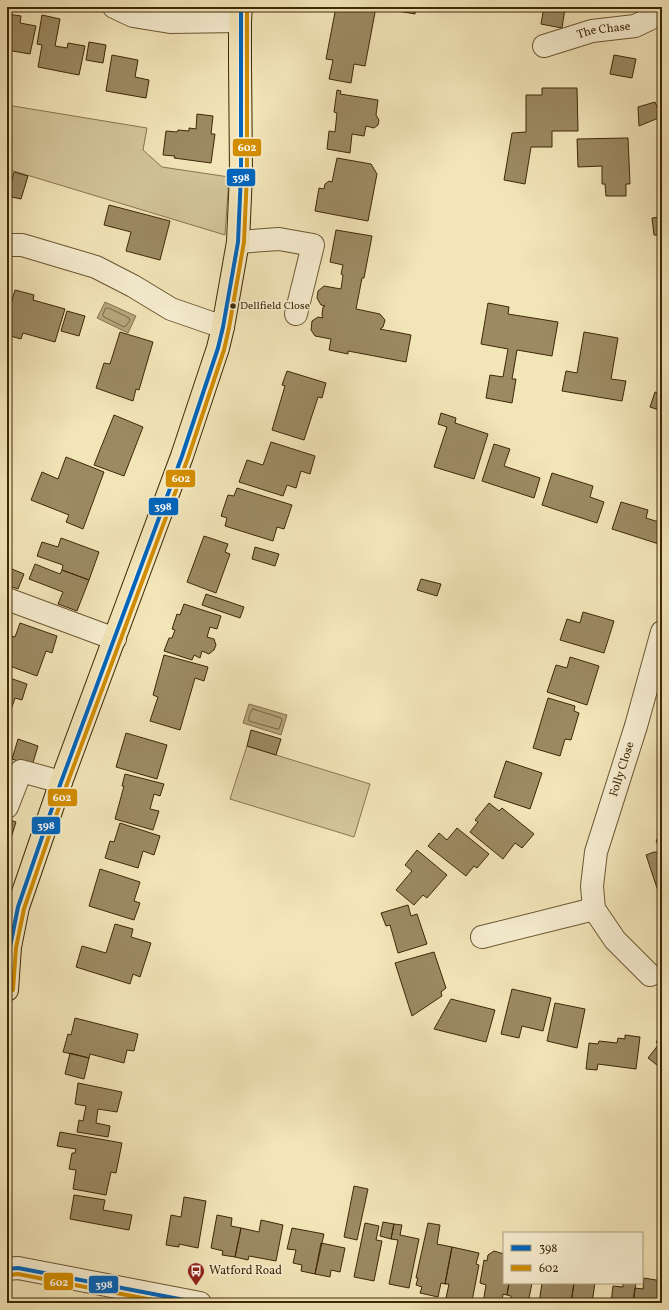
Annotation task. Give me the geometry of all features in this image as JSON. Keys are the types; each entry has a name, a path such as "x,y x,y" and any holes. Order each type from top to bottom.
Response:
{"main road":[{"path":"7,990 10,947 18,907 61,782 182,456 218,348 238,242 241,174 241,14"}],"street":[{"path":"114,7 133,16 170,22 241,14"},
{"name":"The Chase","path":"544,46 592,31 635,26 662,13"},
{"path":"238,242 279,239 313,245 296,314"},
{"path":"7,245 22,246 96,267 133,286 171,309 223,327"},
{"path":"7,599 115,639"},
{"name":"Folly Close","path":"650,975 615,940 594,909 592,886 596,852 636,726 662,632"},
{"path":"7,807 21,770 61,782"},
{"path":"482,937 594,909"},
{"path":"7,1269 18,1268 200,1303"}],"shaded area":[{"path":"7,105 147,128 143,150 162,167 229,177 225,235 7,169"},
{"path":"247,746 370,784 354,837 230,799"}],"water":[{"path":"105,302 136,316 128,333 97,318"},
{"path":"249,704 287,715 281,735 243,723"}],"building":[{"path":"336,7 376,7 365,66 354,64 351,83 329,79 333,60 326,59"},
{"path":"399,7 416,7 415,14 398,11"},
{"path":"419,7 443,7 442,11"},
{"path":"544,7 565,8 562,28 541,24"},
{"path":"7,14 21,16 20,23 36,26 30,54 7,50"},
{"path":"42,15 60,19 55,46 67,48 68,43 85,46 79,75 38,67 42,45 37,44"},
{"path":"89,42 106,45 103,63 86,60"},
{"path":"112,55 138,60 135,77 149,80 146,98 106,91"},
{"path":"614,55 636,59 632,78 610,74"},
{"path":"542,88 577,88 578,131 552,131 552,147 531,147 525,184 504,180 512,133 526,132 526,95 542,95"},
{"path":"337,90 341,91 340,94 378,100 376,115 379,120 378,125 374,128 366,126 364,136 352,134 350,153 327,149 329,131 335,132 337,113 334,112"},
{"path":"655,102 661,117 639,126 638,107"},
{"path":"197,114 213,116 211,134 215,134 211,163 163,155 166,131 177,132 178,130 189,131 189,128 196,129"},
{"path":"628,138 630,184 626,184 626,196 606,196 605,184 602,184 602,166 578,167 577,139"},
{"path":"337,158 371,164 377,174 368,221 315,211 319,188 324,189 325,184 329,181 332,182"},
{"path":"14,172 28,176 21,199 7,196"},
{"path":"109,205 170,221 160,260 126,251 131,232 104,225"},
{"path":"662,217 662,235 654,235 652,218"},
{"path":"336,230 372,236 356,309 380,314 385,320 383,327 380,329 411,335 406,362 348,351 348,354 329,350 331,339 315,336 311,330 312,321 318,317 323,318 323,307 325,306 321,305 317,298 318,291 324,286 341,289 343,275 341,274 343,265 330,262"},
{"path":"15,290 34,295 33,300 65,309 55,342 23,333 21,339 7,335 7,318"},
{"path":"488,303 509,307 508,314 558,322 552,356 517,350 512,379 516,379 512,403 486,398 490,375 503,377 508,349 481,344"},
{"path":"67,311 85,316 79,336 61,331"},
{"path":"120,332 153,342 139,390 136,389 133,401 96,388 104,363 110,364"},
{"path":"584,332 618,338 611,379 626,381 622,401 562,391 566,371 577,373"},
{"path":"287,371 326,383 322,398 318,397 304,440 272,430 285,386 282,385"},
{"path":"655,392 662,394 662,411 650,407"},
{"path":"441,413 456,418 455,423 488,434 474,479 434,467 447,427 438,424"},
{"path":"114,415 143,427 124,476 94,465"},
{"path":"271,442 315,456 310,474 301,471 296,488 287,485 283,496 239,482 247,460 263,465"},
{"path":"494,444 510,449 504,466 540,478 534,498 482,481"},
{"path":"66,457 104,472 83,529 66,522 69,515 31,500 42,472 58,479"},
{"path":"552,473 593,486 590,497 604,502 597,523 542,505"},
{"path":"237,488 292,505 284,529 277,527 273,541 225,526 227,518 221,516 228,495 234,496"},
{"path":"621,502 648,510 646,518 662,523 662,545 612,529"},
{"path":"204,536 228,544 225,552 230,554 216,593 187,582"},
{"path":"61,538 99,552 89,580 62,570 63,565 37,556 42,542 58,547"},
{"path":"255,547 279,554 275,566 252,559"},
{"path":"35,564 60,574 62,570 89,580 77,611 58,604 63,592 29,579"},
{"path":"7,567 24,574 18,589 7,585"},
{"path":"421,579 441,584 437,596 417,590"},
{"path":"206,594 244,607 240,618 202,605"},
{"path":"184,604 221,616 217,629 210,627 207,637 214,639 216,645 214,650 209,654 202,651 200,658 194,655 192,660 164,651 169,638 172,638 175,630 172,629 177,614 180,615"},
{"path":"583,612 614,621 604,653 560,640 567,619 580,623"},
{"path":"20,623 57,636 52,653 46,651 37,676 7,665 7,635 15,637"},
{"path":"164,655 208,667 204,681 195,678 180,730 150,721 158,697 153,695"},
{"path":"570,657 599,666 587,705 547,692 556,665 567,668"},
{"path":"7,677 27,684 22,700 15,698 7,722"},
{"path":"548,698 575,706 574,711 579,713 571,740 565,739 560,756 533,748"},
{"path":"251,730 281,739 276,755 247,746"},
{"path":"126,733 167,745 157,779 116,767"},
{"path":"18,739 38,746 32,766 12,759"},
{"path":"506,761 542,773 530,809 494,797"},
{"path":"125,774 164,784 160,796 154,794 150,809 159,811 153,830 115,819 124,786 122,786"},
{"path":"489,803 499,811 502,808 534,834 522,848 515,843 503,859 470,832 478,822 475,820"},
{"path":"7,819 16,822 11,838 7,837"},
{"path":"120,823 160,836 154,855 143,851 138,868 105,858 110,841 114,842"},
{"path":"662,826 662,844 656,842"},
{"path":"457,828 489,854 477,868 474,866 466,876 428,846 439,833 447,840"},
{"path":"417,850 447,875 427,898 423,895 414,905 396,890 412,871 405,865"},
{"path":"654,852 662,853 662,903 646,855"},
{"path":"100,869 140,882 134,901 140,903 134,920 89,906"},
{"path":"408,905 411,916 417,914 427,944 398,953 390,925 386,926 381,913"},
{"path":"115,924 133,929 131,937 151,943 140,977 133,974 130,984 76,967 82,946 106,953"},
{"path":"434,952 446,988 441,992 442,996 412,1016 395,963"},
{"path":"512,989 551,998 543,1031 522,1026 519,1038 501,1034"},
{"path":"451,999 495,1010 486,1042 434,1029"},
{"path":"555,1003 585,1009 577,1048 547,1041"},
{"path":"75,1018 138,1034 134,1051 127,1050 124,1063 90,1054 89,1058 63,1052 68,1034 71,1035"},
{"path":"625,1035 640,1037 636,1069 598,1064 597,1070 586,1069 589,1043 598,1044 599,1041 617,1043 618,1038 625,1039"},
{"path":"662,1035 662,1069 648,1058 659,1044 656,1042"},
{"path":"70,1053 89,1058 84,1079 65,1074"},
{"path":"78,1083 122,1092 117,1112 98,1109 96,1123 110,1126 108,1137 77,1132 79,1120 83,1121 86,1106 75,1104"},
{"path":"60,1132 122,1143 116,1173 111,1172 106,1195 73,1189 76,1170 69,1169 72,1153 75,1153 76,1149 57,1146"},
{"path":"354,1186 368,1189 357,1240 344,1237"},
{"path":"74,1195 105,1200 103,1210 132,1215 129,1230 70,1219"},
{"path":"184,1197 206,1201 198,1248 179,1244 179,1247 166,1245 171,1215 181,1217"},
{"path":"217,1215 232,1218 231,1226 241,1228 235,1257 222,1255 223,1251 211,1248"},
{"path":"261,1220 283,1225 276,1261 249,1256 248,1260 235,1257 241,1228 259,1232"},
{"path":"383,1222 394,1224 391,1239 380,1236"},
{"path":"365,1223 379,1226 376,1240 382,1241 374,1281 354,1277"},
{"path":"428,1223 440,1225 437,1244 452,1247 445,1284 441,1283 438,1297 420,1293 422,1287 416,1285 418,1278 416,1278"},
{"path":"394,1224 402,1225 400,1235 419,1239 409,1288 389,1284 398,1240 391,1239"},
{"path":"292,1228 324,1234 315,1274 301,1271 302,1265 293,1263 296,1250 287,1249"},
{"path":"321,1243 345,1248 340,1272 331,1270 330,1277 315,1274"},
{"path":"452,1247 479,1253 476,1264 479,1265 472,1301 465,1300 465,1302 446,1298 449,1284 445,1284"},
{"path":"494,1251 503,1254 503,1284 509,1284 507,1295 503,1294 502,1303 483,1303 486,1285 480,1283 484,1260 487,1261 488,1255"},
{"path":"644,1278 662,1281 662,1303 633,1303 635,1288 643,1289"},
{"path":"509,1284 532,1284 528,1303 510,1303 511,1296 507,1295"},
{"path":"542,1284 574,1284 571,1303 539,1303"},
{"path":"574,1284 595,1284 592,1303 571,1303"},
{"path":"623,1284 636,1284 633,1303 611,1303 613,1286 623,1287"}],"transit line":[{"name":"398","path":"7,990 10,947 18,907 61,782 182,456 218,348 223,327 238,242 241,174 241,7"},
{"name":"602","path":"13,990 16,948 24,909 67,784 188,458 224,350 244,242 247,174 247,7"},
{"name":"398","path":"7,1269 18,1268 200,1303"},
{"name":"602","path":"8,1275 18,1274 168,1303"}],"place":[{"name":"Dellfield Close","path":"233,306"},
{"name":"Watford Road","path":"196,1286"}]}
